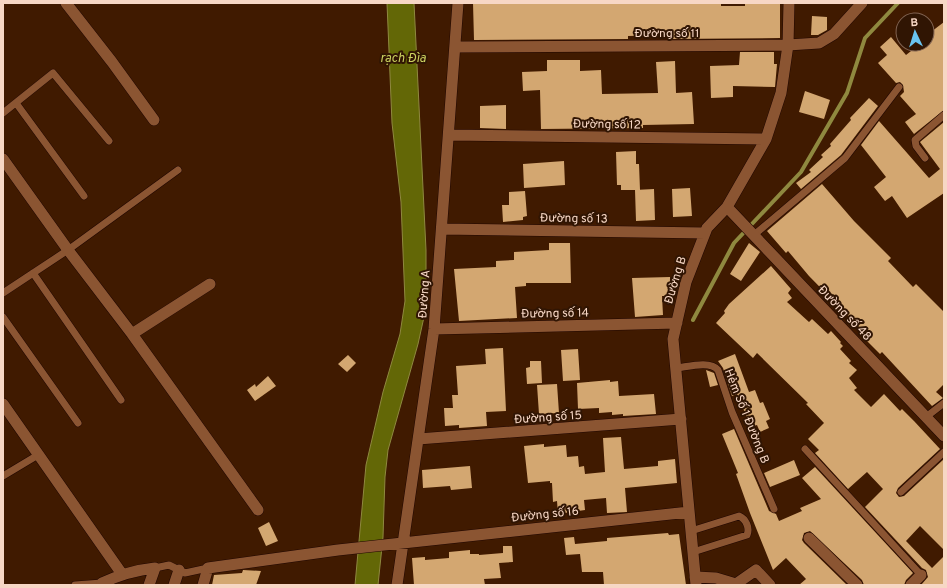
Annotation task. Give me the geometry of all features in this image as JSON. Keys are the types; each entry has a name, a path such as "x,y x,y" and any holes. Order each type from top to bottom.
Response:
{"street":[{"path":"66,3 154,120"},
{"name":"Đường A","path":"397,585 434,329 456,47 458,3"},
{"name":"Đường B","path":"695,581 673,339 686,282 707,228 727,207 766,139 781,93 788,45 789,3"},
{"name":"Đường số 11","path":"456,47 788,45 820,43 834,34 862,3"},
{"name":"Đường số 12","path":"449,135 766,139"},
{"path":"3,159 7,172 132,334 258,510"},
{"name":"Đường số 48","path":"727,207 944,436"},
{"name":"Đường số 13","path":"442,229 705,233"},
{"path":"132,334 210,284"},
{"name":"Đường số 14","path":"434,329 677,323"},
{"path":"3,404 122,574"},
{"name":"Đường số 15","path":"418,440 681,420"},
{"name":"Đường số 16","path":"208,568 388,544 689,512"},
{"path":"809,538 857,585"},
{"path":"101,584 122,574 155,568"},
{"path":"149,585 155,568"},
{"path":"203,585 208,568"},
{"path":"174,585 179,570"},
{"path":"695,581 716,578 736,584 756,570 770,585"},
{"path":"911,585 921,575"}],"lane":[{"path":"3,113 53,73 109,141"},
{"path":"752,234 845,158 899,87"},
{"path":"16,103 84,196"},
{"path":"925,158 916,146 915,140 944,115"},
{"path":"3,293 68,250 178,170"},
{"path":"33,273 121,400"},
{"path":"3,317 78,423"},
{"name":"Hẻm Số 1 Đường B","path":"676,368 709,365 715,366 718,370 732,412 774,509"},
{"path":"926,417 944,402"},
{"path":"805,449 921,575"},
{"path":"901,492 944,452"},
{"path":"3,476 38,455"},
{"path":"691,531 740,516 747,523 748,532 747,535 693,552"},
{"path":"155,568 169,565 185,573 208,568"},
{"path":"75,585 101,584"}],"water":[{"name":"rạch Đìa","path":"387,3 414,3 426,250 426,308 418,344 388,450 385,477 383,537 378,585 355,585 366,465 383,392 400,334 405,301 401,202 392,123"}],"building":[{"path":"473,3 721,3 721,6 745,6 745,3 780,3 780,38 670,39 670,35 628,36 628,39 474,40"},
{"path":"812,16 827,17 827,30 818,35 811,35"},
{"path":"944,22 944,110 914,134 905,122 916,114 900,96 904,92 903,85 900,82 896,83 878,63 887,55 880,47 891,37 895,42 895,52 904,52 906,55 910,52 935,52 935,29"},
{"path":"740,52 774,52 774,64 777,64 775,87 733,86 733,97 711,98 710,66 739,65"},
{"path":"547,60 580,60 580,71 601,70 602,94 658,93 656,62 675,61 676,93 692,92 694,124 643,125 643,128 541,129 540,90 523,91 522,72 547,71"},
{"path":"805,91 830,100 824,119 799,112"},
{"path":"869,98 878,106 841,155 801,189 796,183 811,172 809,170 823,157 821,155 831,146 830,144 851,120 850,118"},
{"path":"506,105 506,129 480,128 480,106"},
{"path":"879,121 929,178 940,169 920,142 944,122 944,193 907,218 892,196 885,201 874,187 886,177 861,145"},
{"path":"636,151 636,164 639,164 640,190 621,190 621,185 617,185 616,152"},
{"path":"564,161 565,185 524,188 523,164"},
{"path":"822,184 854,221 891,258 888,261 913,287 916,284 944,312 944,384 936,392 943,398 932,406 882,352 880,354 862,336 865,333 809,276 788,251 786,253 767,231"},
{"path":"690,188 692,216 673,217 672,189"},
{"path":"654,189 655,220 636,221 635,190"},
{"path":"525,191 527,216 523,217 523,220 503,222 502,205 509,205 509,192"},
{"path":"549,243 570,243 571,283 526,283 526,286 515,287 517,318 459,321 454,269 496,267 496,261 514,260 514,252 549,250"},
{"path":"749,243 760,252 741,281 730,274"},
{"path":"771,266 791,289 788,293 792,298 787,302 809,322 812,319 828,334 831,331 841,342 840,343 843,346 840,349 851,361 849,363 857,370 849,378 857,388 854,390 871,407 884,394 900,411 902,409 940,449 898,488 896,493 899,497 904,496 944,459 944,550 920,526 906,541 932,568 944,556 944,585 921,585 928,577 926,570 922,568 865,507 883,489 867,472 848,489 815,453 819,450 808,439 824,423 806,404 808,403 757,353 753,358 716,323 725,313 724,311 729,304"},
{"path":"670,277 671,296 662,296 663,315 635,317 632,278"},
{"path":"503,348 506,411 486,412 487,426 459,428 459,425 445,426 444,408 453,408 452,395 458,395 456,366 486,364 485,349"},
{"path":"578,349 580,380 563,381 561,350"},
{"path":"735,354 749,392 755,390 760,403 763,402 770,419 766,421 769,428 760,432 757,425 751,427 737,394 732,396 723,368 718,361"},
{"path":"348,355 356,363 347,372 338,364"},
{"path":"530,361 541,361 542,383 527,384 526,368 530,367"},
{"path":"706,370 714,373 718,385 710,387"},
{"path":"268,376 276,386 255,401 247,390 255,384 256,387"},
{"path":"610,380 610,382 618,381 619,396 654,394 656,414 623,416 623,414 612,415 612,412 599,413 599,408 578,409 577,383"},
{"path":"557,384 559,413 539,414 537,385"},
{"path":"734,429 769,511 776,514 779,521 802,511 800,508 821,499 802,478 815,467 913,573 906,580 904,585 864,585 862,580 810,531 804,533 802,540 804,543 847,585 799,585 806,579 786,558 773,570 750,513 736,474 738,473 722,434"},
{"path":"621,437 624,469 658,466 658,461 675,459 677,483 625,488 627,512 607,513 606,498 584,500 585,510 558,514 557,501 553,502 552,483 550,483 550,481 528,483 524,446 544,444 544,447 566,445 567,457 578,456 579,467 584,466 585,474 605,472 603,438"},
{"path":"794,460 800,475 770,487 764,473"},
{"path":"470,466 472,488 451,490 450,486 423,488 422,470"},
{"path":"269,522 278,541 266,546 258,528"},
{"path":"668,533 669,535 679,534 686,585 604,585 603,572 582,572 580,554 566,555 564,538 574,537 575,544 607,541 607,538"},
{"path":"503,546 512,546 513,562 499,563 501,578 484,579 485,585 414,585 412,558 425,557 425,560 449,558 449,552 470,550 470,554 479,555 503,553"},
{"path":"243,570 261,571 256,585 212,585 214,575 242,573"}],"waterway":[{"path":"693,320 734,243 801,172 847,93 865,38 898,3"}]}
